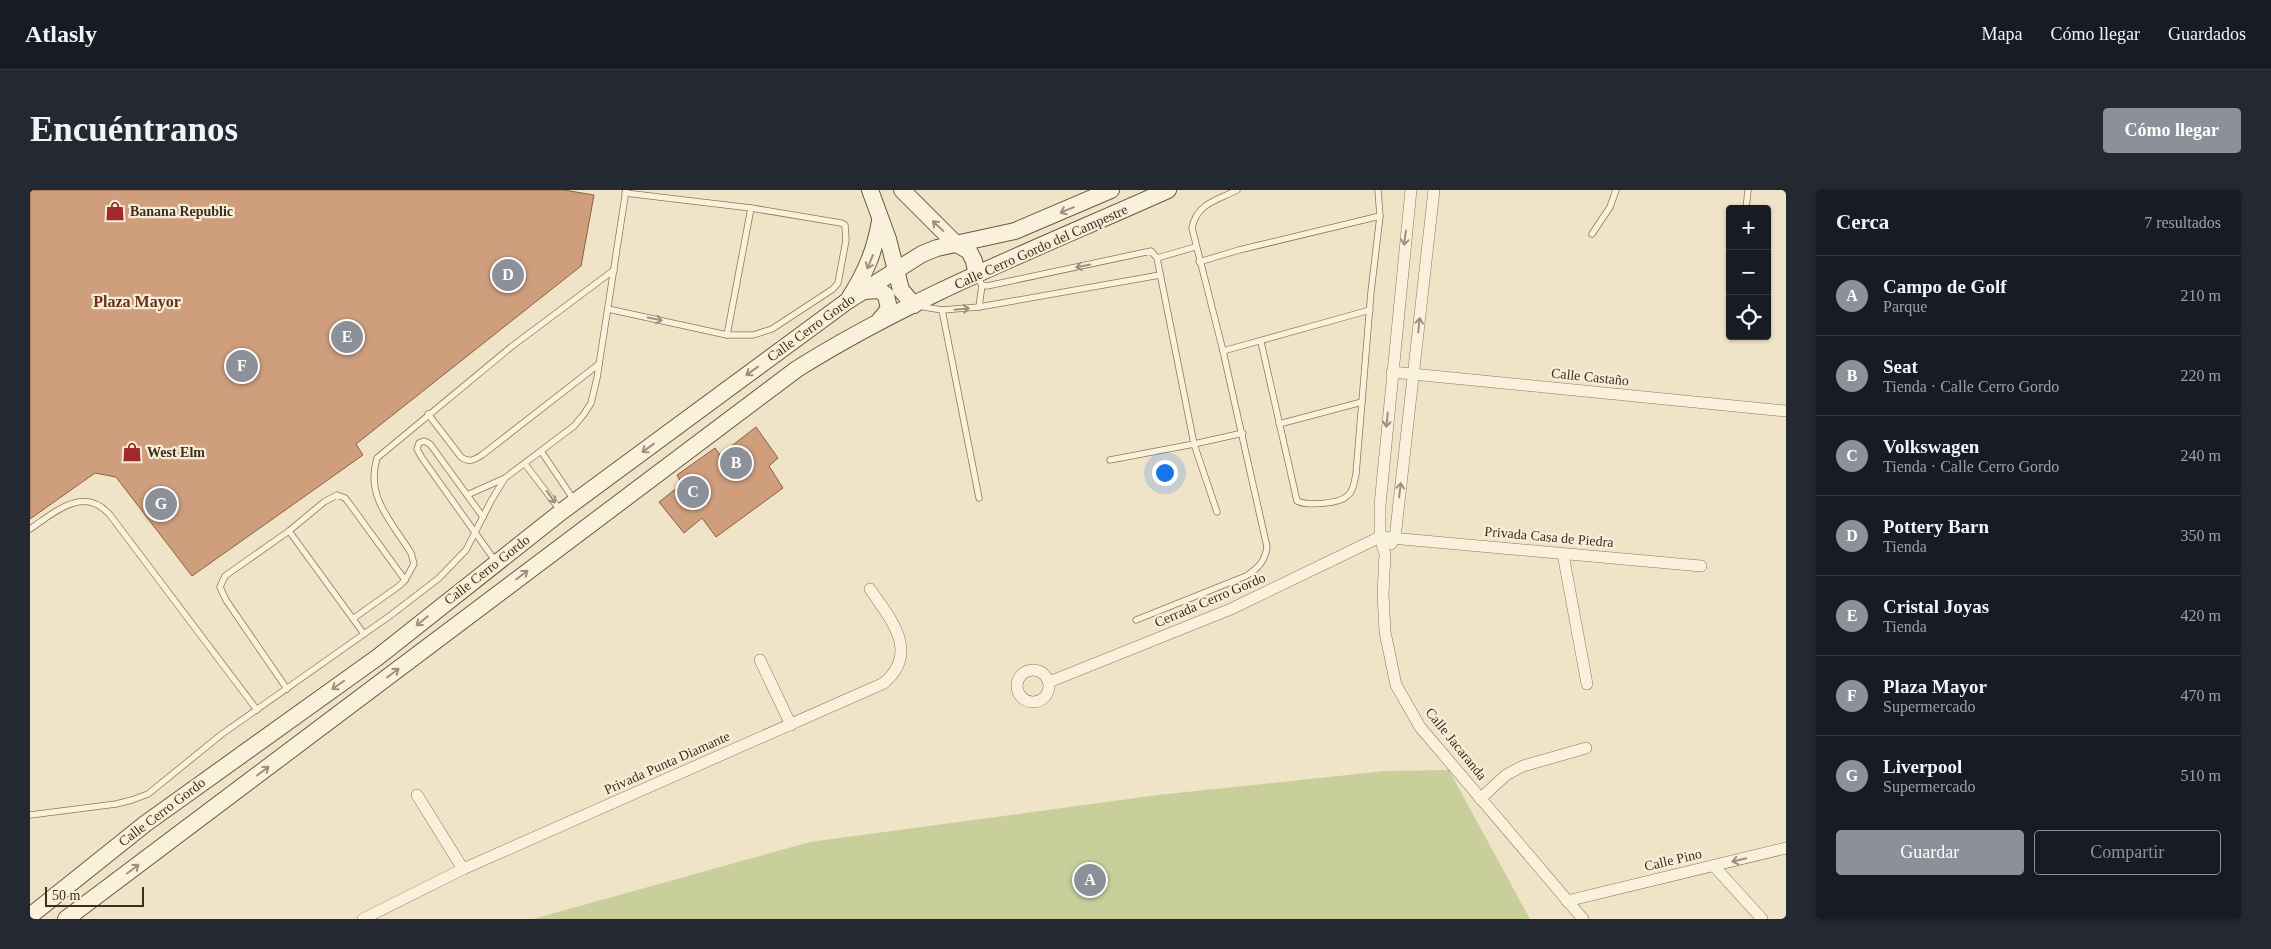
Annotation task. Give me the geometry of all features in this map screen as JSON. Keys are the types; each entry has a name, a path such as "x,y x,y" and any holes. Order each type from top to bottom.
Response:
{"main road":[{"path":"870,190 881,216 901,290 914,305"},
{"path":"902,190 955,243 966,248 972,255 979,280"},
{"name":"Calle Cerro Gordo del Campestre","path":"955,243 1015,231 1111,190"},
{"name":"Calle Cerro Gordo del Campestre","path":"914,305 979,280 1168,190"},
{"path":"846,302 868,266 877,242 881,216"},
{"name":"Calle Cerro Gordo","path":"30,916 145,824 378,657 496,562 576,501 846,302 922,254 955,243"},
{"path":"863,291 879,290 886,296 889,305 887,312 877,323"},
{"name":"Calle Cerro Gordo","path":"66,919 789,375 823,352 914,305"}],"street":[{"name":"Calle Jacaranda","path":"1411,190 1383,466 1380,537 1385,554 1383,594 1385,632 1396,685 1420,727 1583,919"},
{"name":"Calle Jacaranda","path":"1385,554 1395,538 1434,190"},
{"name":"Calle Castaño","path":"1392,372 1786,411"},
{"name":"Privada Casa de Piedra","path":"1380,537 1701,566"},
{"name":"Cerrada Cerro Gordo","path":"1049,682 1231,610 1380,537"},
{"path":"1563,554 1587,684"},
{"name":"Privada Punta Diamante","path":"363,919 463,869 868,692 884,683 895,674 901,664 901,641 888,616 870,589"},
{"path":"760,660 791,725"},
{"path":"1480,798 1506,775 1523,766 1586,748"},
{"path":"417,795 463,869"},
{"name":"Calle Pino","path":"1567,901 1786,848"},
{"path":"1714,866 1762,919"}],"lane":[{"path":"1136,620 1246,576 1257,569 1266,556 1267,548 1243,433 1195,247 1192,228 1194,216 1199,209 1237,190"},
{"path":"1260,342 1297,501 1312,505 1344,498 1353,488 1380,216 1378,190"},
{"path":"1592,234 1610,207 1616,190"},
{"path":"1746,205 1748,190"},
{"path":"468,496 505,478 525,464 574,426 584,414 594,393 626,191 834,220 845,225 847,234 841,274 833,288 772,329 752,335 727,335 608,309"},
{"path":"727,335 751,208"},
{"path":"1199,262 1239,250 1380,216"},
{"path":"1157,258 1195,247"},
{"path":"979,307 979,280 996,284 1145,250 1154,252 1157,258 1194,444 1217,512"},
{"path":"354,618 405,580 412,570 414,559 375,493 373,471 377,458 510,347 614,270"},
{"path":"914,305 942,310 979,307 1160,275"},
{"path":"942,310 979,498"},
{"path":"1223,351 1370,310"},
{"path":"428,414 461,457 472,461 599,364"},
{"path":"1279,424 1362,402"},
{"path":"1110,460 1243,433"},
{"path":"482,517 430,444 424,440 419,443 417,449 422,458 496,562"},
{"path":"542,451 576,501"},
{"path":"525,464 562,512"},
{"path":"30,815 116,804 148,794 222,734 364,634 439,578 458,560 476,532 482,517 505,478"},
{"path":"286,689 226,600 220,584 225,576 289,531 324,502 332,497 341,496 349,503 405,580"},
{"path":"30,529 69,505 89,500 98,503 110,515 257,710"},
{"path":"289,531 364,634"}],"green space":[{"path":"1449,770 1530,919 533,919 810,842 1158,795 1385,771"}],"building":[{"name":"Plaza Mayor","path":"30,190 564,190 594,195 581,266 356,444 363,455 192,576 116,477 95,473 30,519"},
{"path":"756,427 778,458 769,466 783,488 716,537 702,518 684,533 659,502 682,484 677,475 715,448 720,455"}],"place":[{"name":"Banana Republic","path":"115,211"},
{"name":"Pottery Barn","path":"508,275"},
{"name":"Cristal Joyas","path":"347,337"},
{"name":"Plaza Mayor","path":"242,366"},
{"name":"West Elm","path":"132,452"},
{"name":"Seat","path":"736,463"},
{"name":"Volkswagen","path":"693,492"},
{"name":"Liverpool","path":"161,504"},
{"name":"Campo de Golf","path":"1090,880"}],"district":[{"name":"Plaza Mayor","path":"137,301"}]}
